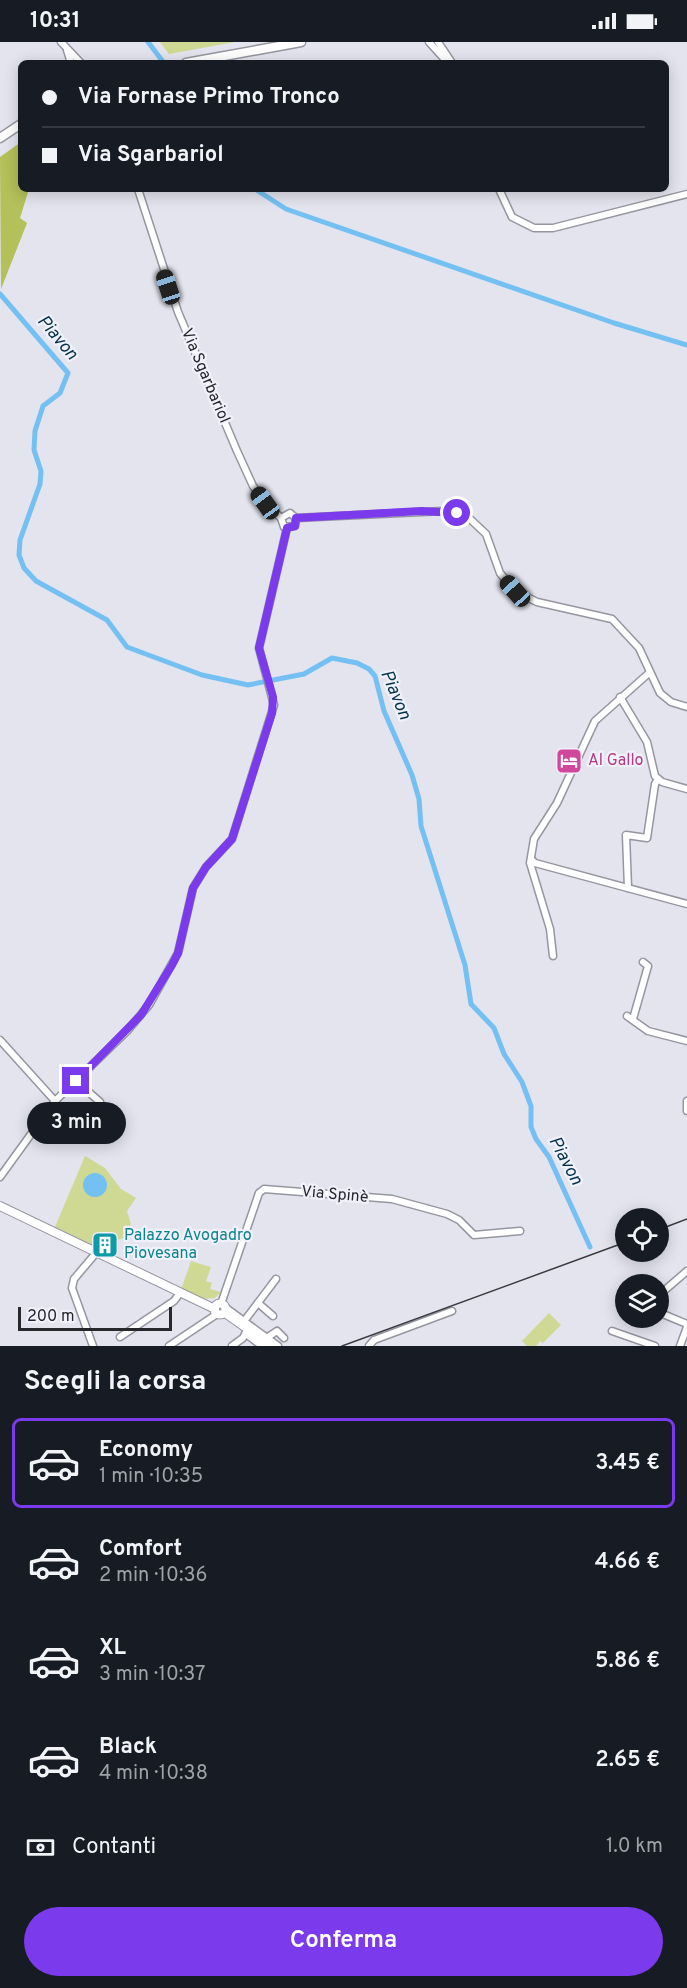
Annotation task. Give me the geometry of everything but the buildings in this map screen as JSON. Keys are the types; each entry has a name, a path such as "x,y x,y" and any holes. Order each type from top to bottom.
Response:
{"main road":[{"path":"202,60 301,42"},
{"path":"0,138 18,126"}],"street":[{"path":"62,42 70,60"},
{"path":"429,42 447,60"},
{"path":"438,42 448,60"},
{"path":"67,50 78,60"},
{"name":"Via Sgarbariol","path":"139,192 171,296 240,459 253,486 287,528"},
{"path":"500,192 512,218 534,228 553,228 687,194"},
{"path":"281,518 290,513 296,518 421,511 457,513 469,518 486,534 500,573 515,591 537,602 612,619 635,642 649,673 665,699 687,707"},
{"path":"0,1177 55,1101 141,1015 178,953 193,888 206,867 227,846 239,821 272,713 269,682 260,655 260,638 287,528 295,526 296,518"},
{"path":"552,956 550,928 530,865 534,839 558,803 591,728 603,711 649,673"},
{"path":"620,697 647,742 658,779 655,784 647,838 626,835 628,888"},
{"path":"658,779 687,789"},
{"path":"531,859 535,863 687,904"},
{"path":"644,962 648,966 630,1018 648,1031 685,1039"},
{"path":"0,1040 55,1101"},
{"path":"76,1081 100,1102"},
{"path":"687,1101 687,1111"},
{"name":"Via Spinè","path":"221,1310 259,1193 264,1189 392,1199 447,1214 459,1220 474,1235 520,1231"},
{"path":"0,1206 180,1293 221,1310 272,1346"},
{"path":"93,1346 72,1288 74,1279 96,1252"},
{"path":"669,1287 687,1271"},
{"path":"232,1346 246,1328 258,1303 276,1279"},
{"path":"120,1337 174,1300 180,1293"},
{"path":"258,1303 273,1316"},
{"path":"169,1346 221,1310"},
{"path":"369,1346 374,1340 452,1311"},
{"path":"669,1317 687,1324 680,1346"},
{"path":"246,1328 268,1337 278,1346"},
{"path":"246,1328 262,1346"},
{"path":"268,1337 277,1331 284,1338"},
{"path":"612,1331 655,1346"}],"green space":[{"path":"160,42 235,42 169,54"},
{"path":"18,144 18,192 28,192 20,218 27,223 1,289 0,157"},
{"path":"85,1156 105,1168 121,1189 136,1198 127,1211 131,1224 127,1237 114,1241 104,1235 96,1247 55,1227"},
{"path":"191,1261 211,1267 206,1281 212,1283 210,1289 221,1292 215,1298 204,1299 181,1290"},
{"path":"549,1313 561,1325 543,1343 540,1341 536,1346 527,1346 522,1341"}],"water":[{"path":"95,1173 103,1177 107,1185 103,1193 95,1197 87,1193 83,1185 87,1177"}],"waterway":[{"path":"148,42 162,60"},
{"path":"260,192 286,209 614,323 687,345"},
{"name":"Piavon","path":"0,294 68,373 60,393 43,406 35,431 34,450 41,471 40,484 20,540 19,555 24,568 36,581 107,620 127,647 202,675 248,685 304,674 332,658 357,663 369,669 375,676 384,711 412,775 419,799 421,826 465,965 471,1004 494,1028 504,1054 522,1082 531,1106 531,1127 536,1139 549,1157 590,1247"}],"railway":[{"path":"669,1226 687,1219"},
{"path":"342,1346 615,1246"}],"place":[{"name":"Al Gallo","path":"569,761"},
{"name":"Palazzo Avogadro Piovesana","path":"105,1245"}],"route":[{"path":"76,1081 128,1031 148,1005 178,953 185,914 193,888 206,867 232,839 239,821 274,705 259,648 287,528 295,526 296,518 320,515 421,511 457,513"}]}
